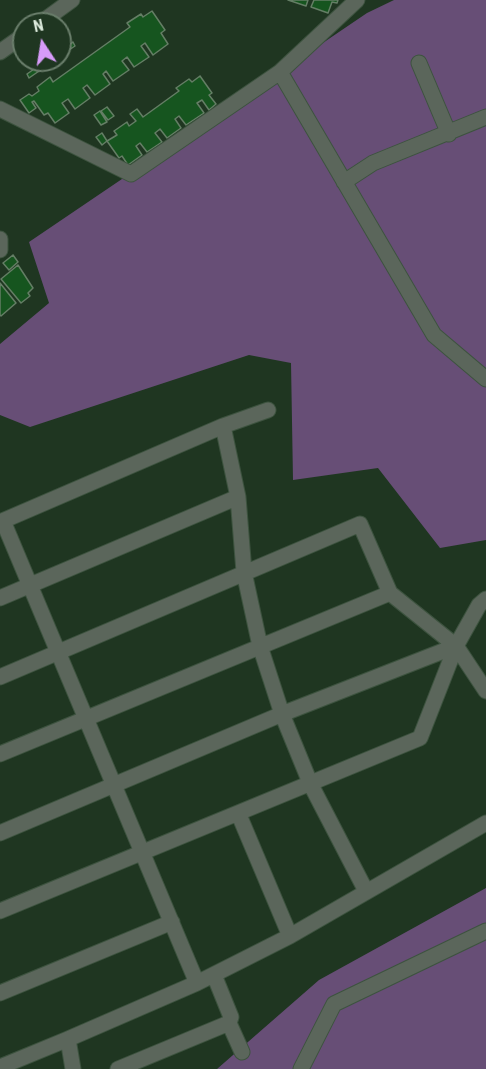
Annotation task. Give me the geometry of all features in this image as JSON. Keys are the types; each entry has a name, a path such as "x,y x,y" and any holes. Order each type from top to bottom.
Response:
{"street":[{"path":"56,12 72,0"},
{"path":"0,109 131,174 280,72 357,0"},
{"path":"419,63 449,134"},
{"path":"280,72 434,335 486,379"},
{"path":"344,182 373,163 486,117"},
{"path":"0,239 0,250"},
{"path":"197,983 113,786 32,585 1,521 223,426 268,410"},
{"path":"223,426 238,496 244,572 260,646 282,714 311,784 366,891"},
{"path":"0,598 238,496"},
{"path":"0,677 244,572 360,525 390,593 456,646 486,691"},
{"path":"0,754 390,593"},
{"path":"0,911 239,815 420,738 456,646 479,605 486,599"},
{"path":"0,833 282,714 456,646"},
{"path":"239,815 290,936"},
{"path":"0,1067 214,975 290,936 486,823"},
{"path":"0,993 172,922"},
{"path":"300,1069 334,1004 486,931"},
{"path":"214,975 242,1052"},
{"path":"118,1069 230,1023"},
{"path":"68,1039 73,1069"}],"shaded area":[{"path":"394,0 486,0 486,540 440,548 378,468 293,480 291,363 249,355 30,427 0,415 0,344 49,303 29,242 367,13"},
{"path":"486,888 486,1069 217,1069 319,980"}],"building":[{"path":"288,0 308,0 306,6"},
{"path":"314,0 338,0 337,3 332,2 328,13 311,7"},
{"path":"152,11 165,30 161,33 168,44 153,55 145,43 141,46 149,57 134,67 127,57 122,61 129,70 113,81 106,71 103,74 110,84 95,95 87,85 83,88 90,98 75,109 68,99 62,103 69,113 55,123 48,113 44,115 34,101 32,102 36,108 29,113 20,100 39,91 37,87 50,77 53,82 67,72 72,72 72,68 130,27 127,23 141,14 143,17"},
{"path":"30,72 38,72 29,78 27,74"},
{"path":"200,76 212,93 209,95 216,104 209,110 202,100 197,103 204,113 186,125 179,116 175,119 181,128 167,138 160,129 155,133 162,142 147,152 140,143 136,146 142,155 128,165 122,156 119,158 107,141 117,135 114,131 127,122 129,126 136,121 130,114 137,109 143,117 179,91 176,88 189,79 192,82"},
{"path":"107,107 114,116 108,120 101,111"},
{"path":"100,111 107,122 101,125 94,115"},
{"path":"102,133 107,141 102,145 96,137"},
{"path":"13,255 18,262 9,270 3,263"},
{"path":"18,265 33,288 28,293 30,296 21,303 1,279"},
{"path":"0,283 16,303 1,316 0,315"}]}
